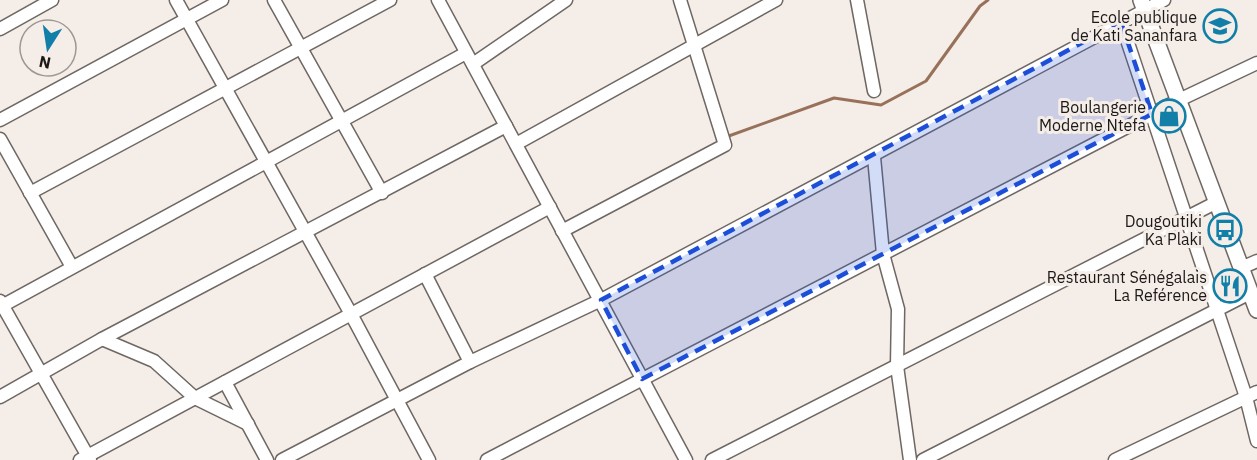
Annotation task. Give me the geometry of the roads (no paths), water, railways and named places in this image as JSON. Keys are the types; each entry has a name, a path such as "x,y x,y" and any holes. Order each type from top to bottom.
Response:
{"main road":[{"path":"1142,5 1257,310"}],"street":[{"path":"0,29 52,0"},
{"path":"176,0 351,314 429,460"},
{"path":"0,120 222,0"},
{"path":"274,0 382,193"},
{"path":"30,193 390,0"},
{"path":"438,0 686,460"},
{"path":"550,207 86,459 1,304 341,121 470,59 566,0"},
{"path":"562,231 725,145 681,0"},
{"path":"857,0 874,91"},
{"path":"282,460 470,362 601,300 874,156 1121,22 1142,5 1164,0"},
{"path":"516,144 768,1"},
{"path":"1121,22 1217,310 1251,394 1257,441"},
{"path":"487,460 1179,100 1257,63"},
{"path":"0,397 102,339 306,234 506,126"},
{"path":"0,139 72,267"},
{"path":"874,156 884,254 898,309 897,366 910,460"},
{"path":"712,460 1217,202"},
{"path":"1241,268 1257,261"},
{"path":"425,274 470,362"},
{"path":"923,460 1250,292"},
{"path":"102,339 154,361 195,398 248,424"},
{"path":"225,382 267,460"},
{"path":"1115,460 1251,394"}],"waterway":[{"path":"726,137 834,98 881,105 926,81 980,6 988,0"}],"place":[{"name":"Ecole publique de Kati Sananfara","path":"1220,26"},
{"name":"Boulangerie Moderne Ntefa","path":"1169,116"},
{"name":"Dougoutiki Ka Plaki","path":"1225,230"},
{"name":"Restaurant Sénégalais La Reférence","path":"1230,286"}]}
